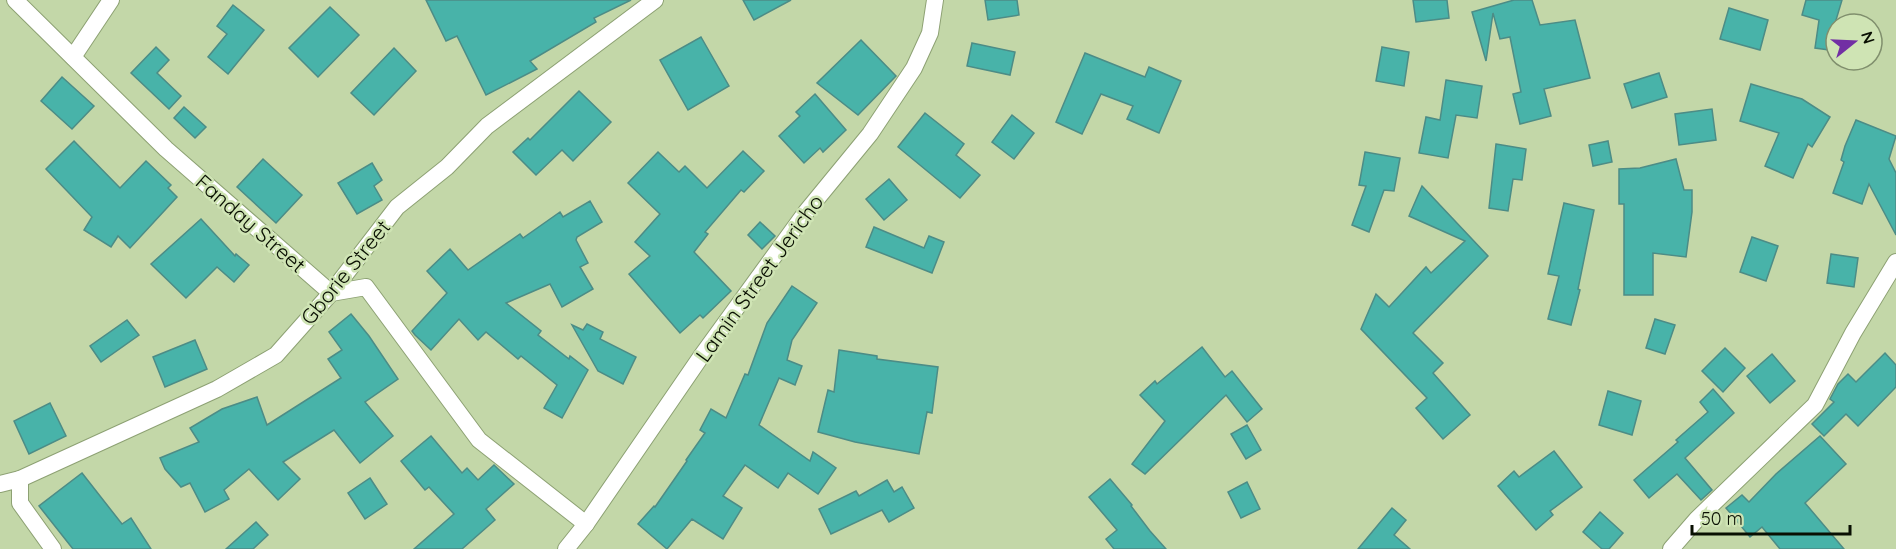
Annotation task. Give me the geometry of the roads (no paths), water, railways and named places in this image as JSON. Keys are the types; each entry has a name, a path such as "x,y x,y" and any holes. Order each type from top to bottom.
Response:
{"street":[{"name":"Fanday Street","path":"15,0 166,149 331,293"},
{"path":"73,57 111,0"},
{"name":"Gborie Street","path":"0,484 20,479 216,389 276,355 331,293 397,207 447,167 487,126 656,0"},
{"name":"Lamin Street Jericho","path":"566,549 806,212 870,134 914,68 930,33 935,0"},
{"path":"1671,549 1697,519 1815,405 1853,333 1896,262"},
{"path":"331,293 366,287 479,440 586,524"},
{"path":"20,479 20,503 53,549"}]}
